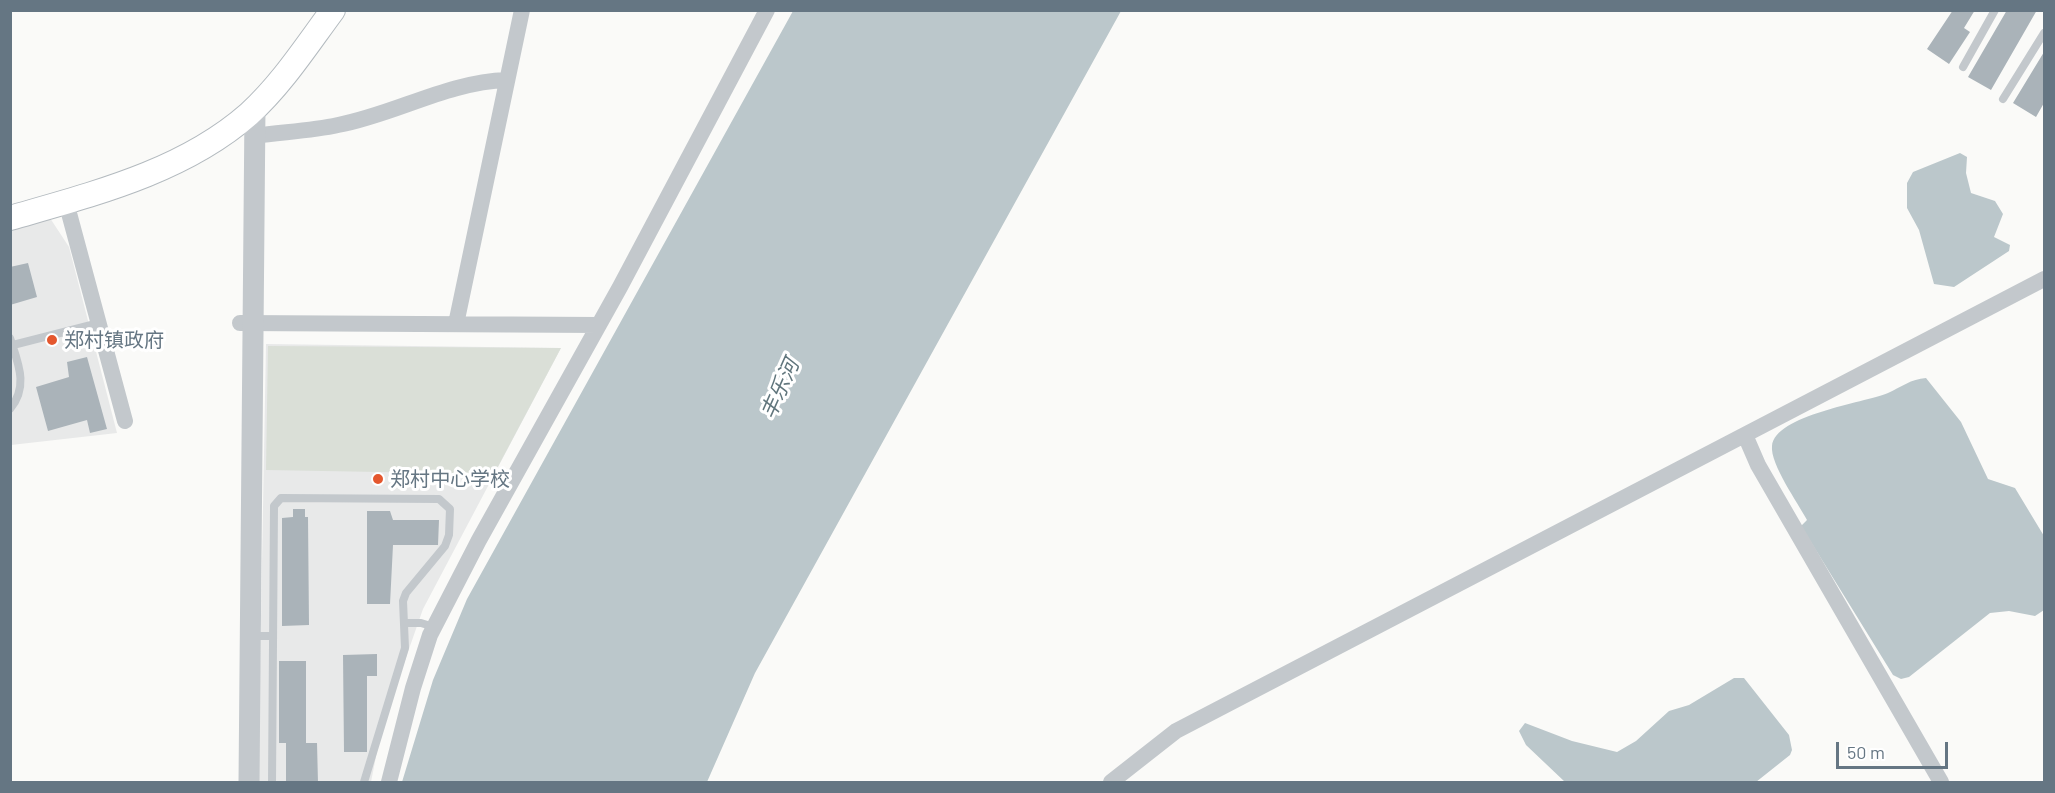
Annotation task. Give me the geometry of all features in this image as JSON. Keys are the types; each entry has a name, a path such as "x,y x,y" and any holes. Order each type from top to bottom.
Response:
{"main road":[{"path":"10,218 66,202 158,169 250,121 333,10"}],"street":[{"path":"456,324 522,10"},
{"path":"389,783 413,688 434,627 767,10"},
{"path":"236,783 250,121 338,125 432,94 488,81 507,80"},
{"path":"66,202 125,421"},
{"path":"1111,783 1176,731 2044,279"},
{"path":"246,323 599,325"},
{"path":"246,323 250,636 249,783"},
{"path":"1745,435 1758,465 1941,783"}],"lane":[{"path":"1963,67 1995,10"},
{"path":"2003,99 2044,33"},
{"path":"10,409 21,385 12,342 99,323"},
{"path":"272,783 274,506 281,498 439,499 450,509 447,542 406,593 403,601 405,648 364,783"},
{"path":"404,623 421,623 434,627"},
{"path":"250,636 273,636"}],"shaded area":[{"name":"郑村镇政府","path":"50,218 69,247 117,433 11,445 11,229"},
{"name":"郑村中心学校","path":"266,344 561,348 423,609 382,726 371,782 258,782"},
{"path":"268,346 561,348 494,474 266,470"}],"water":[{"name":"丰乐河","path":"793,11 1121,11 755,673 707,782 402,782 433,680 467,599"},
{"path":"1960,153 1967,157 1966,173 1971,193 1995,201 2003,214 1994,237 2010,245 2009,251 1954,287 1934,284 1919,230 1907,208 1907,183 1913,172"},
{"path":"1926,378 1961,422 1988,479 2015,488 2044,536 2044,610 2035,616 2009,611 1990,613 1909,677 1901,679 1893,675 1801,526 1807,520 1775,463 1772,446 1777,435 1803,418 1876,397"},
{"path":"1734,678 1744,678 1789,735 1792,750 1790,755 1756,782 1565,782 1526,745 1519,731 1525,723 1572,741 1617,752 1636,741 1669,711 1689,705"}],"building":[{"path":"1953,10 1975,10 1964,28 1970,32 1949,64 1927,49"},
{"path":"2007,10 2037,10 1991,90 1968,77"},
{"path":"2044,52 2044,103 2036,117 2013,103"},
{"path":"28,263 37,297 10,305 10,267"},
{"path":"87,357 107,429 90,433 87,420 48,431 36,387 69,377 67,362"},
{"path":"293,509 305,509 305,517 308,517 309,625 282,626 282,518 293,517"},
{"path":"367,511 390,511 393,520 439,520 438,545 393,545 390,604 367,604"},
{"path":"377,654 377,676 367,676 367,752 344,752 343,655"},
{"path":"279,661 306,661 306,743 317,743 318,783 286,783 286,743 279,743"}],"place":[{"name":"郑村镇政府","path":"52,340"},
{"name":"郑村中心学校","path":"378,479"}]}
